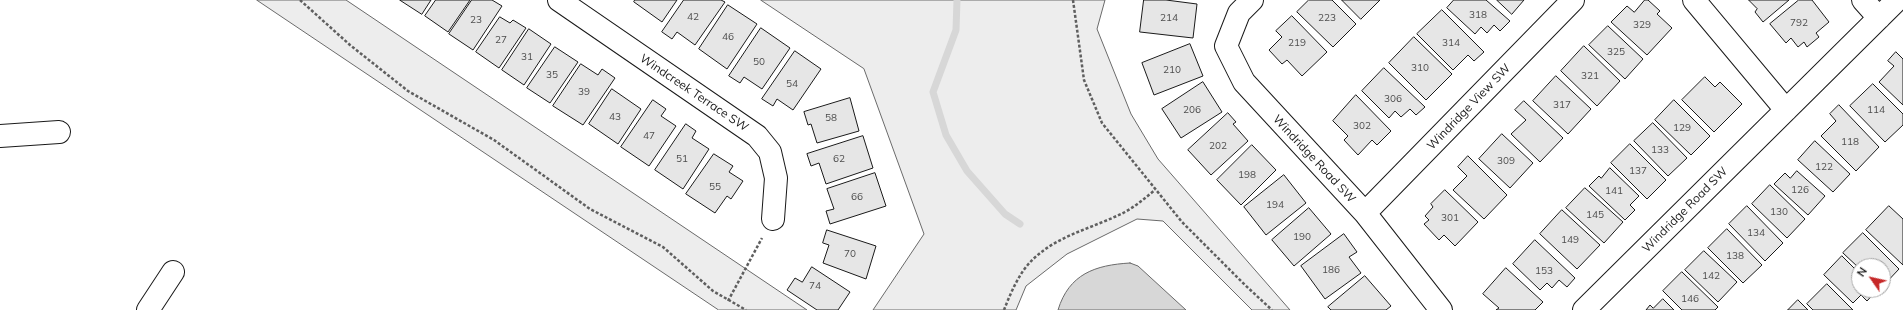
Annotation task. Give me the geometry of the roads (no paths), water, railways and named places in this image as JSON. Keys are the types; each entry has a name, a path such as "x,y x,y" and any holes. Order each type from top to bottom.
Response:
{"street":[{"name":"Windcreek Terrace SW","path":"559,0 757,136 770,152 776,178 773,219"},
{"name":"Windridge Road SW","path":"1252,0 1239,13 1226,46 1244,82 1364,213 1441,310"},
{"name":"Windridge View SW","path":"1364,213 1573,0"},
{"path":"1694,0 1786,110"},
{"path":"1863,0 1879,18"},
{"name":"Windridge Road SW","path":"1584,310 1897,0"},
{"path":"0,136 59,132"},
{"path":"148,310 173,272"}],"waterway":[{"path":"957,0 956,30 933,92 946,135 967,171 1005,214 1020,224"}]}
